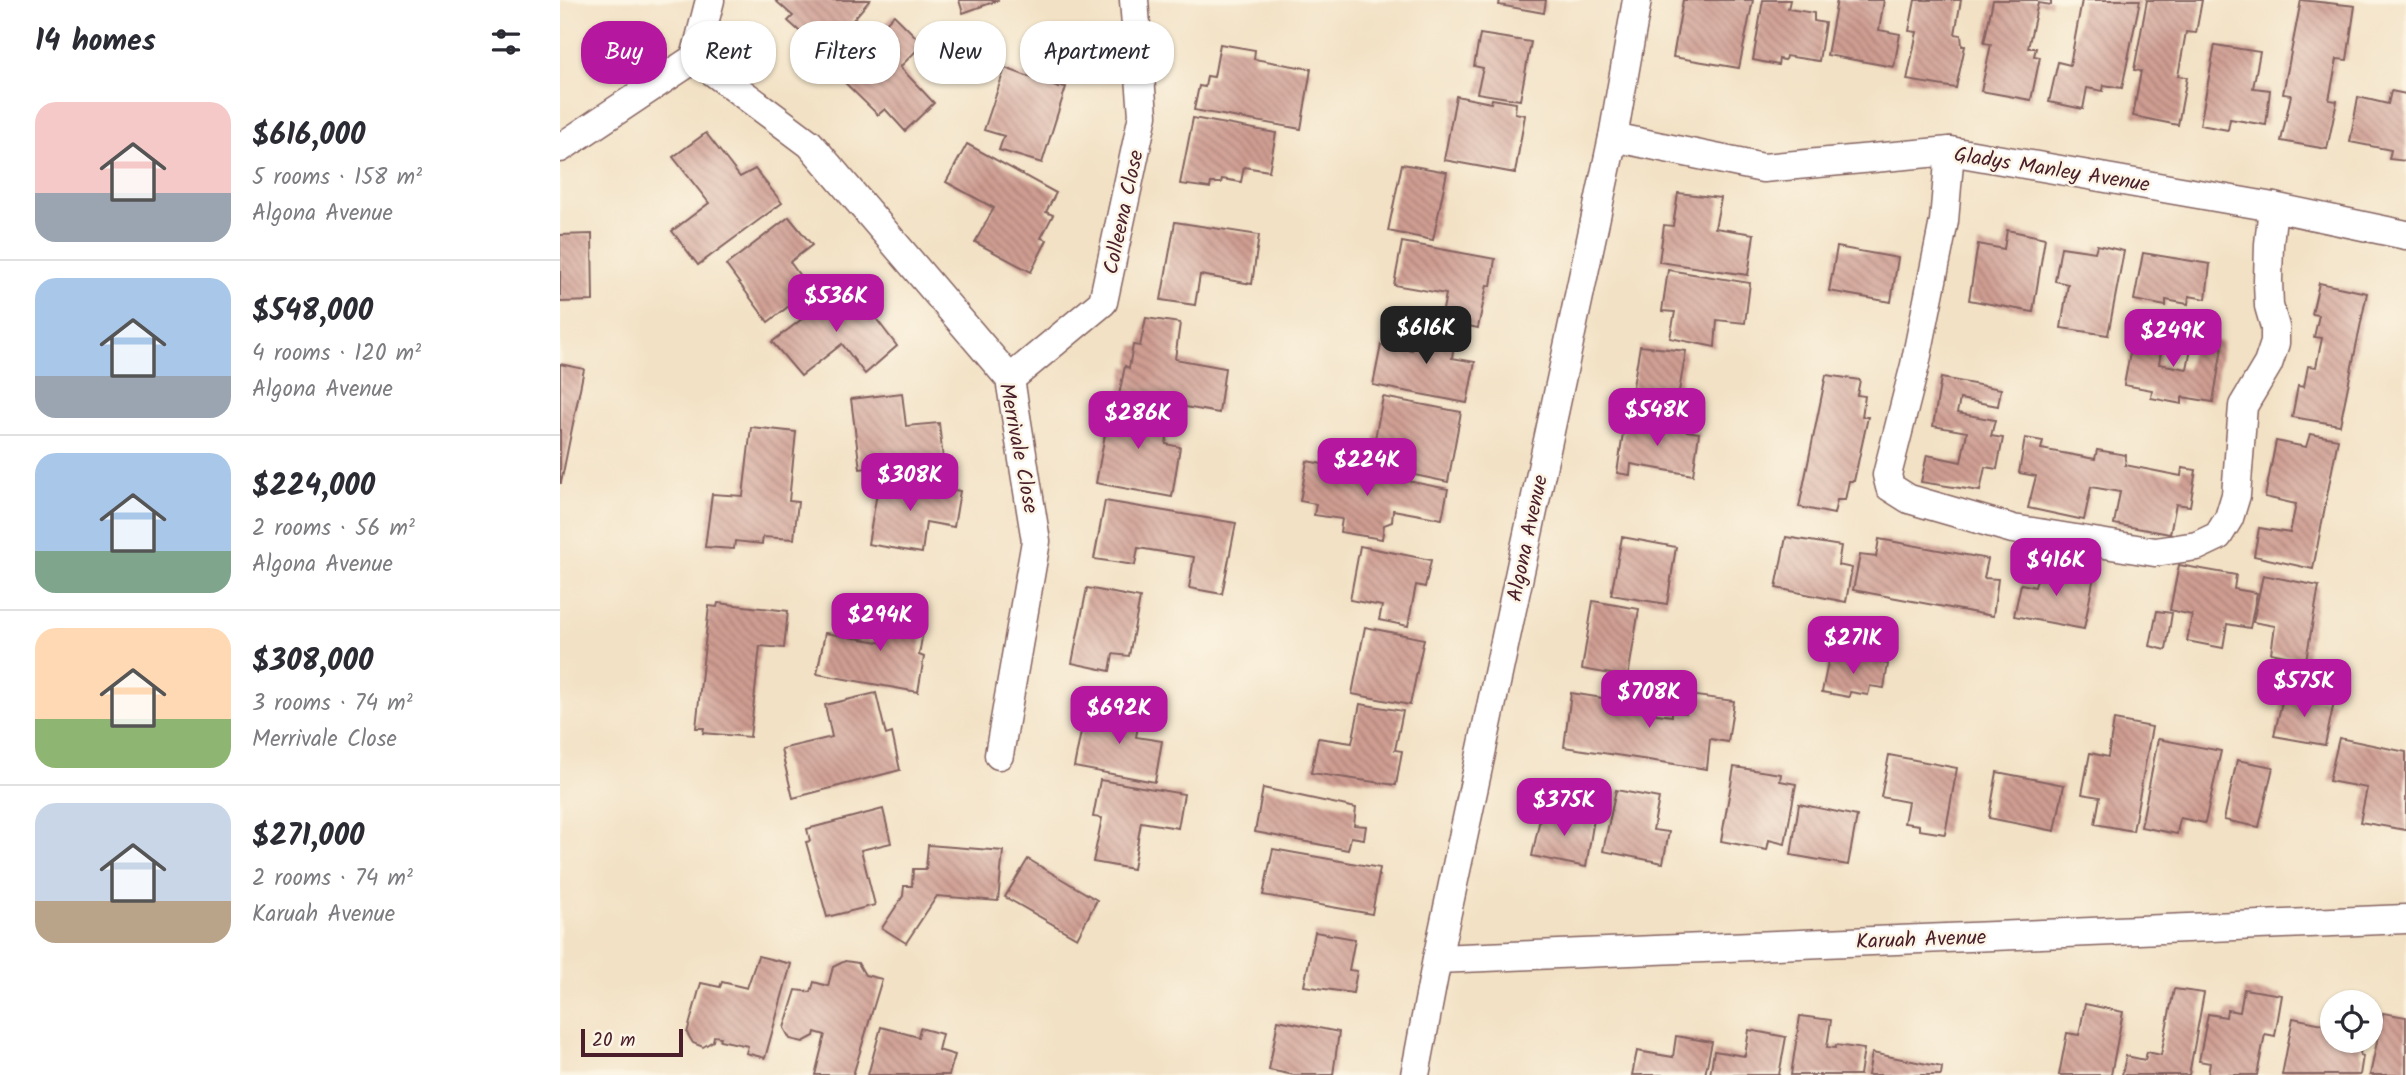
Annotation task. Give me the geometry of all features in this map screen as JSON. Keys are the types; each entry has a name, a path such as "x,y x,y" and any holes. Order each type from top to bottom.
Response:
{"street":[{"path":"705,21 710,0"},
{"name":"Colleena Close","path":"1010,379 1103,302 1143,115 1134,0"},
{"name":"Algona Avenue","path":"1415,1075 1437,959 1613,137 1637,0"},
{"path":"560,148 681,67"},
{"name":"Merrivale Close","path":"730,84 810,144 1010,379 1036,541 999,755"},
{"name":"Gladys Manley Avenue","path":"1613,137 1763,168 1950,151 2273,207 2406,235"},
{"path":"1950,151 1944,221 1915,365 1887,475 1890,487 1909,499 2013,529 2155,552 2197,546 2218,536 2229,518 2236,495 2244,406 2268,364 2275,344 2268,281 2273,207"},
{"name":"Karuah Avenue","path":"1437,959 2406,919"}],"building":[{"path":"775,0 870,0 852,21 790,23 788,21 793,16"},
{"path":"959,0 999,0 963,13"},
{"path":"1500,0 1546,0 1544,13 1499,5"},
{"path":"1683,0 1753,0 1739,68 1673,57"},
{"path":"1763,0 1790,0 1788,9 1814,13 1814,21 1825,23 1819,61 1786,56 1785,60 1779,59 1778,65 1753,60"},
{"path":"1837,0 1884,0 1879,30 1900,34 1894,67 1827,55"},
{"path":"1915,0 1961,0 1955,34 1961,35 1962,46 1965,46 1956,88 1907,80 1917,32 1909,31"},
{"path":"1993,0 2051,0 2051,5 2038,3 2028,48 2036,48 2034,56 2040,57 2031,100 1981,91 1991,44 1984,43"},
{"path":"2082,0 2140,0 2122,88 2104,85 2103,91 2087,88 2083,109 2049,102 2058,62 2070,65"},
{"path":"2147,0 2202,0 2196,33 2186,32 2178,76 2187,77 2178,125 2133,116 2141,71 2134,70"},
{"path":"2301,0 2355,6 2347,60 2337,59 2329,100 2337,101 2327,149 2281,141 2291,95 2283,94"},
{"path":"894,15 900,21 888,21"},
{"path":"900,21 914,35 914,53 900,67"},
{"path":"1480,34 1531,42 1520,100 1477,93 1483,68 1474,66"},
{"path":"1220,44 1255,50 1254,59 1311,69 1301,129 1194,110 1199,86 1205,87 1207,76 1214,77"},
{"path":"2215,45 2260,52 2253,88 2270,90 2266,125 2230,119 2228,130 2200,125"},
{"path":"900,67 934,103 905,131 885,109 878,115 846,84 900,84"},
{"path":"1006,68 1020,74 1020,84 1066,87 1042,163 999,150 1004,136 984,130 1000,84 1006,84"},
{"path":"2391,91 2406,94 2406,161 2389,159 2391,150 2350,142 2358,97 2388,104"},
{"path":"1456,96 1491,103 1492,99 1516,103 1515,113 1525,115 1515,173 1444,160"},
{"path":"1193,118 1276,133 1269,171 1244,167 1241,182 1222,179 1221,183 1211,183 1210,188 1180,184"},
{"path":"706,133 740,177 755,169 782,203 698,265 672,231 709,203 673,157"},
{"path":"967,144 1056,193 1046,212 1053,215 1041,238 1047,240 1031,272 975,242 994,208 946,182"},
{"path":"1402,164 1447,172 1433,240 1388,231"},
{"path":"1678,193 1721,198 1715,228 1754,234 1748,275 1659,262 1664,225 1673,226"},
{"path":"789,217 812,245 790,262 810,290 768,322 726,265"},
{"path":"1175,222 1259,235 1252,284 1200,275 1195,305 1161,300"},
{"path":"2007,230 2045,238 2033,312 1969,300 1978,244 2004,249"},
{"path":"592,234 593,301 560,302 560,235"},
{"path":"1402,242 1495,259 1491,286 1487,285 1478,328 1441,320 1446,294 1394,285"},
{"path":"2097,245 2124,251 2108,335 2061,328 2068,284 2055,281 2061,247 2095,252"},
{"path":"1837,247 1898,258 1891,302 1829,291"},
{"path":"2143,253 2210,264 2206,299 2189,296 2188,304 2166,300 2166,306 2134,300"},
{"path":"1668,270 1750,283 1745,323 1717,320 1715,347 1670,338 1675,312 1662,311"},
{"path":"849,283 897,346 865,374 842,344 801,376 772,342"},
{"path":"2319,283 2367,293 2340,425 2292,417 2298,386 2304,387 2308,366 2316,367 2322,338 2314,337 2319,315 2312,314"},
{"path":"1146,318 1180,323 1175,359 1225,368 1219,413 1119,395 1125,366 1129,368 1133,345 1140,346"},
{"path":"1417,323 1456,329 1452,358 1475,362 1467,403 1373,385 1381,345 1412,350"},
{"path":"2135,326 2164,332 2159,364 2187,369 2193,338 2223,342 2213,402 2182,397 2182,404 2151,398 2152,390 2124,385"},
{"path":"1640,346 1686,351 1678,397 1687,398 1685,412 1630,403"},
{"path":"560,364 584,369 561,483 560,483"},
{"path":"1826,375 1860,380 1857,395 1865,396 1862,417 1868,417 1854,481 1849,481 1845,500 1837,500 1834,514 1799,507"},
{"path":"1941,378 2001,389 1998,406 1960,399 1957,413 1995,420 1991,436 2003,438 1997,469 1985,467 1980,491 1921,482 1927,455 1961,462 1967,432 1933,426"},
{"path":"902,393 906,426 939,423 943,459 860,469 851,399"},
{"path":"1383,397 1461,412 1448,482 1405,473 1406,465 1371,459"},
{"path":"1111,402 1171,412 1166,444 1180,447 1172,497 1096,483"},
{"path":"1625,420 1699,433 1693,475 1631,464 1630,475 1617,473"},
{"path":"751,427 796,432 789,501 798,502 794,539 763,537 762,544 735,541 734,549 705,547 712,494 743,496"},
{"path":"2310,434 2338,439 2313,569 2254,556 2259,528 2290,533 2296,504 2265,497 2276,441 2306,447"},
{"path":"2025,438 2043,441 2041,449 2095,459 2097,450 2126,455 2125,465 2181,476 2182,468 2196,470 2190,506 2176,504 2170,534 2114,524 2120,492 2091,487 2084,520 2028,508 2036,476 2019,473"},
{"path":"1307,461 1448,489 1442,519 1393,510 1392,522 1384,525 1382,539 1340,532 1342,519 1314,515 1316,504 1300,501"},
{"path":"880,476 960,491 954,527 926,522 922,553 868,544"},
{"path":"1105,501 1236,523 1222,594 1189,588 1194,557 1138,548 1135,565 1094,559"},
{"path":"1622,537 1676,547 1667,604 1611,595"},
{"path":"1786,537 1841,546 1838,565 1852,568 1846,602 1776,588"},
{"path":"1879,539 1988,559 1984,578 1998,579 1993,616 1853,590 1860,555 1876,557"},
{"path":"1360,546 1431,560 1425,587 1416,585 1408,626 1379,620 1382,606 1350,600"},
{"path":"2179,565 2236,575 2234,589 2257,593 2250,628 2227,624 2223,648 2187,641 2192,615 2170,610"},
{"path":"2040,567 2094,576 2084,629 2014,616 2021,584 2035,587"},
{"path":"2263,575 2319,586 2306,660 2271,653 2275,626 2253,622"},
{"path":"1087,588 1140,598 1129,656 1113,654 1110,671 1072,663"},
{"path":"1593,601 1639,609 1628,677 1582,669"},
{"path":"718,603 788,611 784,648 760,646 750,737 703,733 704,728 696,728 709,606 717,607"},
{"path":"890,603 927,609 919,655 924,657 918,692 817,674 825,633 885,643"},
{"path":"2157,611 2172,613 2166,650 2150,646"},
{"path":"1365,627 1424,639 1410,705 1352,694"},
{"path":"1830,653 1888,664 1884,688 1870,686 1868,695 1850,692 1849,697 1822,692"},
{"path":"876,693 886,735 892,733 900,770 793,798 781,749 832,737 825,705"},
{"path":"1571,693 1628,702 1627,710 1672,716 1672,711 1686,713 1689,695 1734,701 1728,742 1710,739 1707,769 1564,747"},
{"path":"2284,693 2334,702 2325,745 2274,736"},
{"path":"1103,701 1141,709 1136,737 1162,741 1155,782 1074,767 1082,727 1098,729"},
{"path":"1360,704 1403,711 1395,750 1402,751 1396,785 1311,773 1318,738 1352,743"},
{"path":"2114,720 2152,727 2133,831 2095,824 2100,797 2082,794 2090,753 2108,757"},
{"path":"2339,738 2406,752 2406,830 2360,822 2367,788 2329,781"},
{"path":"2158,739 2221,751 2205,823 2180,818 2177,834 2141,827"},
{"path":"1889,755 1957,768 1945,834 1919,830 1919,825 1904,823 1908,802 1881,797"},
{"path":"2237,760 2273,767 2259,827 2224,820"},
{"path":"1734,767 1781,774 1780,781 1796,784 1785,844 1769,840 1767,850 1721,841"},
{"path":"1997,772 2064,785 2055,831 1989,818"},
{"path":"1100,780 1184,794 1178,828 1141,822 1133,869 1093,862 1102,818 1093,817"},
{"path":"1263,788 1356,808 1354,825 1366,826 1364,839 1351,837 1348,850 1255,832"},
{"path":"1616,790 1659,798 1653,830 1669,832 1663,863 1603,851"},
{"path":"1799,804 1857,816 1848,865 1791,855"},
{"path":"883,809 891,843 861,850 875,905 827,917 806,842 810,841 807,829"},
{"path":"1542,809 1594,819 1586,867 1532,856"},
{"path":"928,845 1003,851 998,901 937,896 906,943 882,928 903,896 904,886 912,886 913,869 926,869"},
{"path":"1273,849 1380,868 1372,914 1263,895"},
{"path":"1028,859 1097,900 1077,938 1005,897"},
{"path":"1315,932 1355,939 1349,970 1357,971 1353,993 1304,986"},
{"path":"758,956 791,964 765,1058 746,1053 748,1046 720,1040 721,1037 714,1036 713,1041 703,1047 693,1043 687,1033 701,983 720,987 722,982 747,988"},
{"path":"845,961 858,963 865,975 882,979 853,1075 815,1075 825,1035 815,1032 814,1036 803,1042 790,1039 784,1028 796,990 811,992 814,982 828,986 833,967"},
{"path":"2174,989 2204,993 2189,1075 2122,1075 2126,1056 2145,1060 2147,1052 2161,1055"},
{"path":"2244,989 2282,995 2275,1036 2265,1034 2257,1075 2208,1075 2210,1063 2199,1061 2208,1014 2226,1017 2227,1010 2240,1012"},
{"path":"2085,1004 2123,1012 2111,1075 2059,1075 2067,1033 2079,1035"},
{"path":"2383,1013 2406,1017 2406,1075 2370,1075 2375,1053 2383,1053"},
{"path":"1800,1016 1831,1020 1827,1047 1835,1048 1836,1045 1864,1049 1860,1075 1791,1075"},
{"path":"2293,1018 2320,1023 2320,1053 2360,1053 2363,1056 2360,1075 2282,1075"},
{"path":"1278,1020 1339,1032 1333,1075 1294,1075 1269,1070"},
{"path":"881,1027 918,1037 920,1028 942,1034 938,1050 955,1055 949,1075 868,1075"},
{"path":"1749,1030 1786,1037 1779,1075 1710,1075 1714,1051 1745,1056"},
{"path":"1676,1036 1712,1042 1705,1075 1632,1075 1637,1051 1673,1057"},
{"path":"1872,1053 1942,1067 1941,1075 1868,1075"}]}
